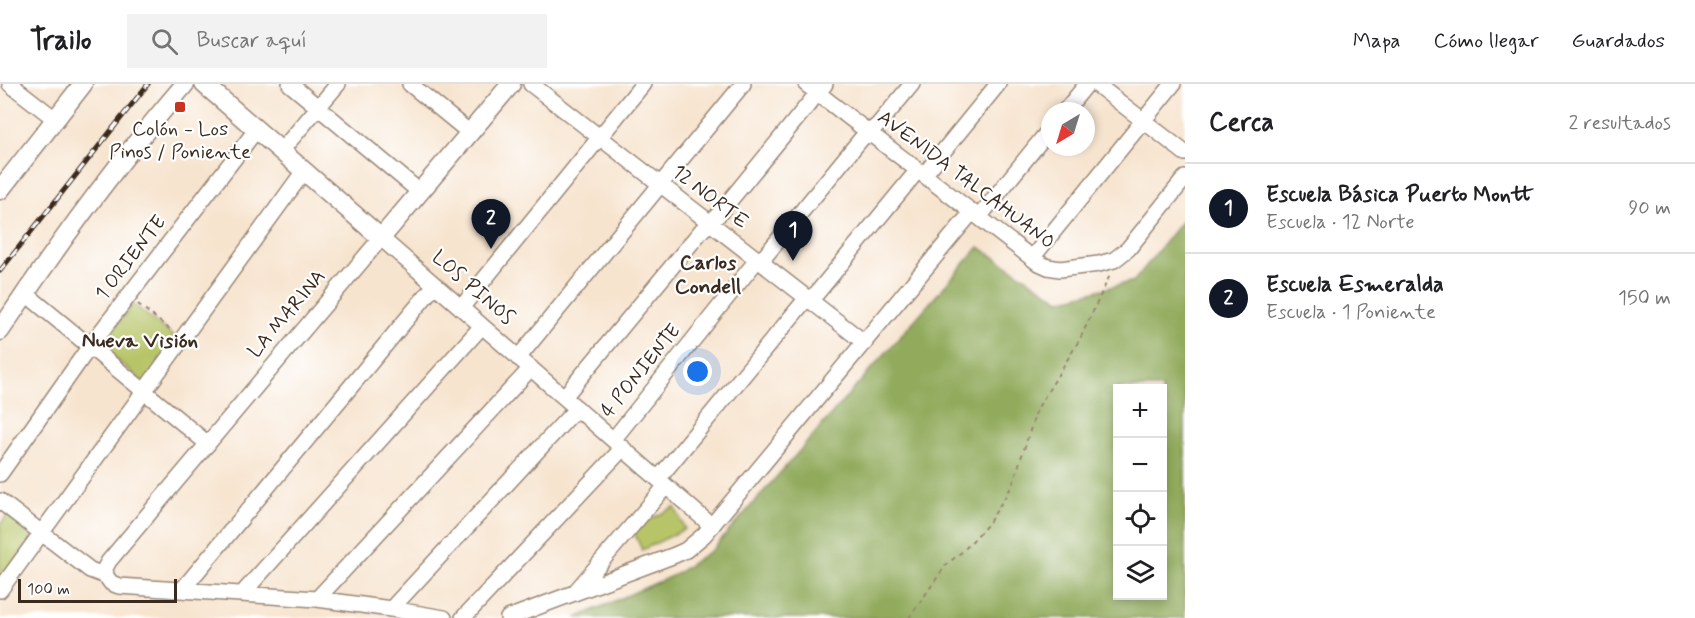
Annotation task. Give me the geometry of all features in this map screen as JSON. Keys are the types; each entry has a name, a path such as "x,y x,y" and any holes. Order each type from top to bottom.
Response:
{"main road":[{"path":"0,190 83,84"},
{"path":"0,331 98,191 185,84"},
{"name":"LOS PINOS","path":"204,84 381,238"},
{"name":"LA MARINA","path":"381,238 511,84"}],"street":[{"path":"10,84 56,119"},
{"path":"290,84 420,192"},
{"path":"281,151 338,84"},
{"path":"410,84 470,133"},
{"name":"12 NORTE","path":"531,84 865,343"},
{"path":"461,308 644,84"},
{"path":"518,358 743,84"},
{"name":"4 PONIENTE","path":"463,618 618,444 753,265 766,255 861,139 878,125 912,84"},
{"path":"574,594 802,304 817,293 998,84"},
{"path":"1072,102 1087,84"},
{"path":"1096,84 1185,153"},
{"path":"1032,258 1173,84"},
{"path":"564,397 702,230 718,214 816,87"},
{"name":"AVENIDA TALCAHUANO","path":"816,87 869,133 1042,265 1060,269 1099,264 1119,257"},
{"name":"1 ORIENTE","path":"0,474 90,346 256,130"},
{"path":"508,618 675,555 695,543 712,526 865,343 1041,139"},
{"path":"0,590 304,171"},
{"path":"1119,257 1185,178"},
{"name":"LOS PINOS","path":"381,238 712,526"},
{"name":"LA MARINA","path":"106,576 105,568 109,561 381,238"},
{"path":"182,590 435,285"},
{"path":"25,293 208,444"},
{"path":"242,594 482,326"},
{"path":"317,599 531,368"},
{"name":"4 PONIENTE","path":"391,609 577,408"},
{"path":"0,501 90,570 106,576 111,583 119,586 317,599 444,618"}],"path":[{"path":"909,618 946,565 964,550 988,524 1012,486 1037,410 1080,339 1119,257"},
{"path":"128,296 182,340"}],"green space":[{"path":"1185,217 1185,618 576,618 674,575 713,549 979,247 1060,300 1134,281"},
{"path":"133,304 178,340 145,384 101,346"},
{"path":"675,507 685,529 642,550 632,528"},
{"path":"8,514 32,538 0,582 0,525"}],"railway":[{"path":"0,271 148,84"}],"place":[{"name":"Colón - Los Pinos / Poniente","path":"180,107"},
{"name":"Escuela Esmeralda","path":"491,249"},
{"name":"Escuela Básica Puerto Montt","path":"793,261"}],"district":[{"name":"Carlos Condell","path":"708,275"},
{"name":"Nueva Visión","path":"140,341"}]}
